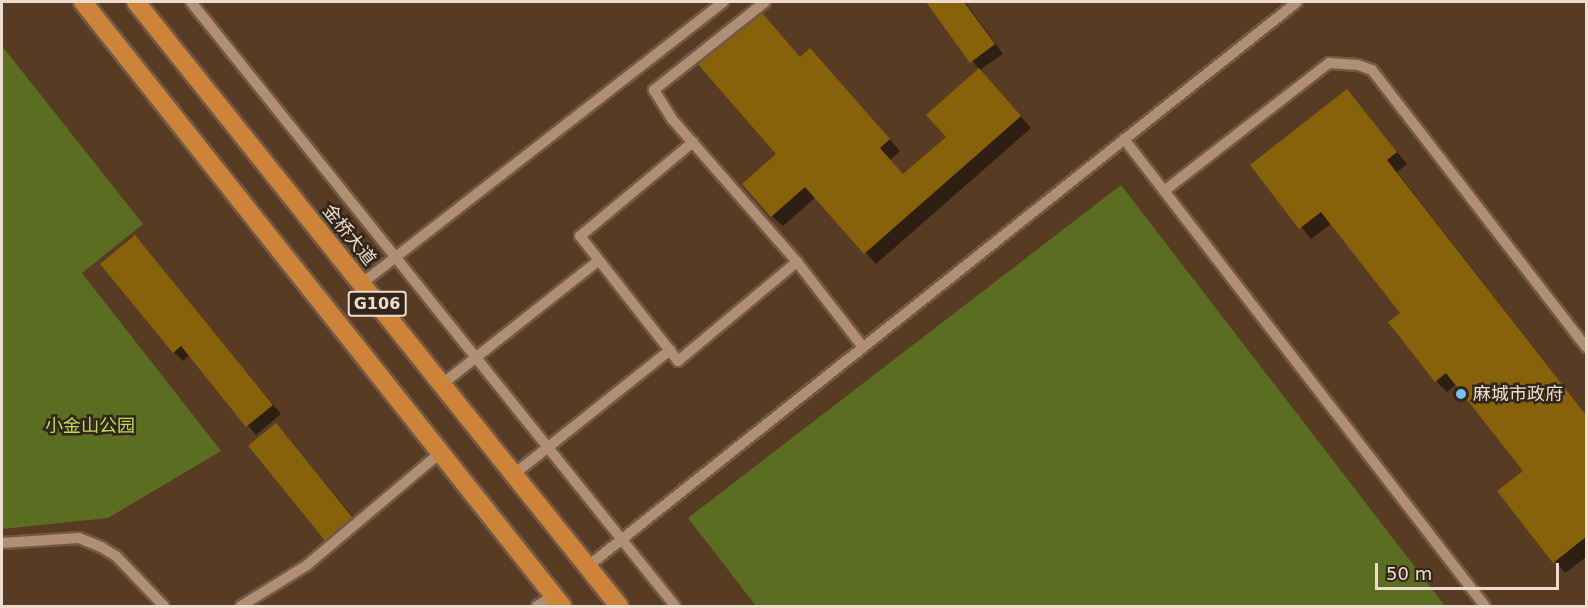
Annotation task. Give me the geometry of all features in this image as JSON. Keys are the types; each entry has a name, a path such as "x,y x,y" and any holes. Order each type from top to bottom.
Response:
{"highway":[{"name":"G106","path":"83,2 558,601"},
{"name":"金桥大道","path":"136,2 619,606"}],"street":[{"path":"191,2 675,606"},
{"path":"361,284 723,2"},
{"path":"765,2 654,90 693,142 797,262 863,347"},
{"path":"587,567 1297,2"},
{"path":"1164,191 1329,63 1358,65 1372,70 1587,347"},
{"path":"1124,140 1485,606"},
{"path":"693,142 580,236 678,361 797,262"},
{"path":"441,385 599,260"},
{"path":"513,475 670,350"},
{"path":"241,606 307,565 440,453"},
{"path":"2,543 79,538 116,556 164,606"},
{"path":"537,606 558,601"}],"green space":[{"name":"小金山公园","path":"2,46 143,224 82,273 221,451 108,518 2,529"},
{"path":"1121,185 1445,606 756,606 688,518"}],"building":[{"path":"926,2 964,2 995,44 970,63"},
{"path":"758,8 800,57 810,48 890,139 880,148 903,174 946,137 926,115 979,68 1021,116 864,254 805,187 771,217 742,184 776,154 696,62"},
{"path":"1347,89 1397,152 1387,160 1586,415 1586,537 1553,563 1497,491 1523,471 1446,373 1435,382 1388,322 1400,313 1321,212 1299,229 1250,165"},
{"path":"135,235 273,405 246,427 181,346 173,353 100,264"},
{"path":"276,423 353,519 325,541 248,446"}],"place":[{"name":"麻城市政府","path":"1461,394"}]}
